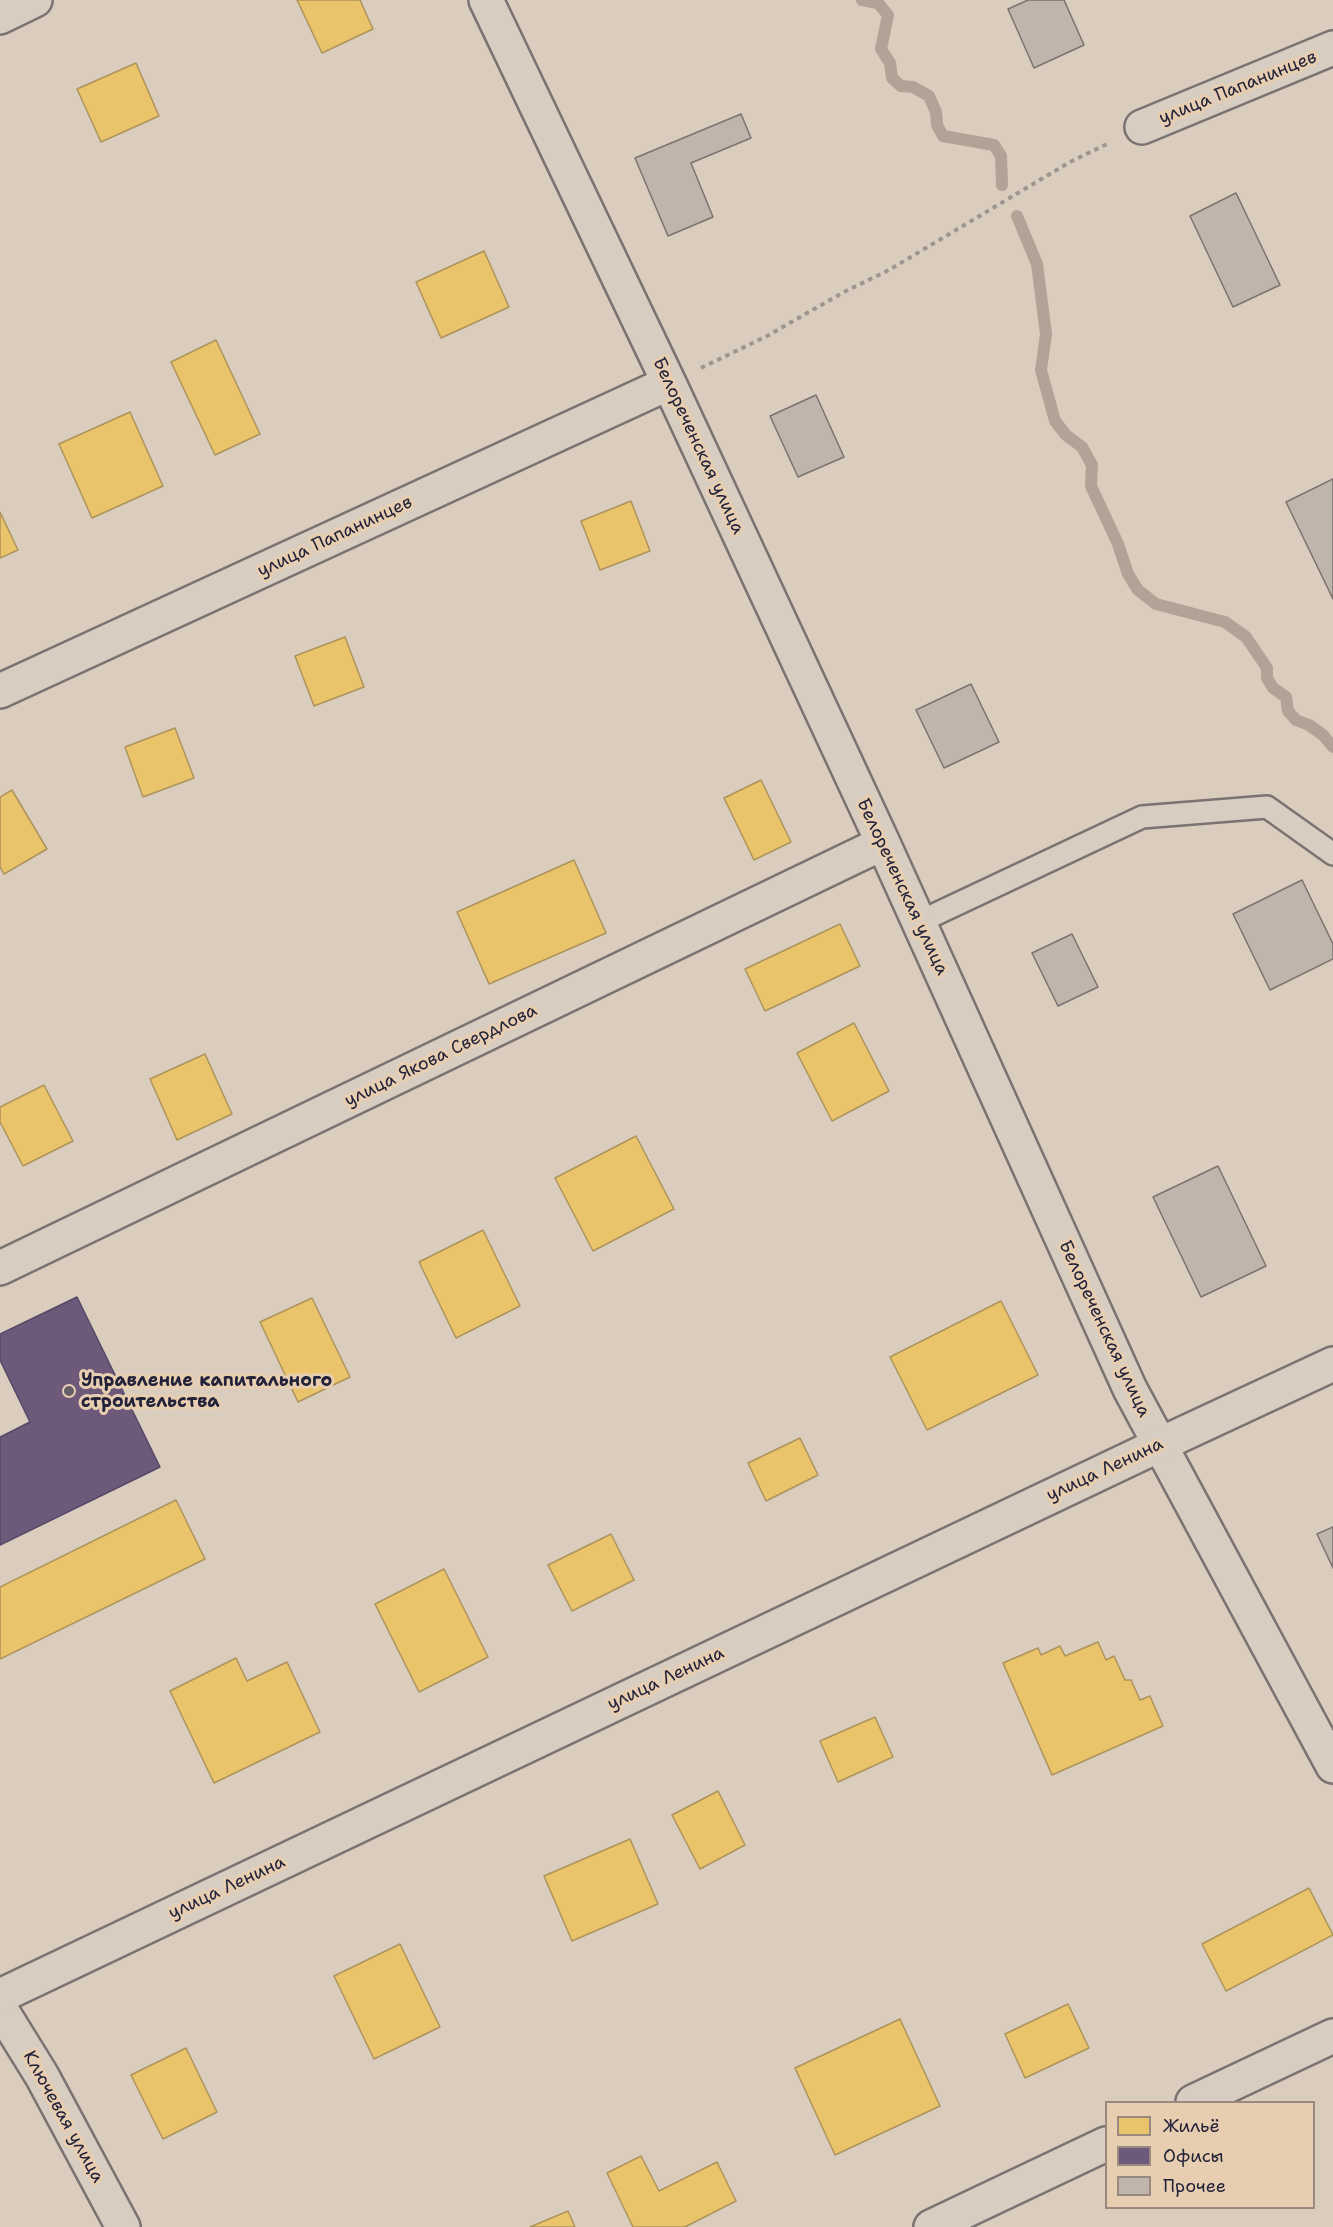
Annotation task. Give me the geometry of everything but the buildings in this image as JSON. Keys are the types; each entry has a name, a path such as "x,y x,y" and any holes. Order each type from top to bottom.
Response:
{"street":[{"path":"0,17 35,0"},
{"name":"Белореченская улица","path":"486,0 669,383 883,843 1130,1389 1333,1766"},
{"name":"улица Папанинцев","path":"1142,127 1333,48"},
{"name":"улица Папанинцев","path":"0,691 669,383"},
{"name":"улица Якова Свердлова","path":"0,1268 883,843"},
{"name":"улица Ленина","path":"0,1996 1333,1364"},
{"name":"Ключевая улица","path":"0,2008 42,2076 123,2227"},
{"path":"1197,2101 1333,2036"},
{"path":"931,2227 1105,2145"}],"lane":[{"path":"919,922 1142,817 1268,807 1333,854"}],"path":[{"path":"669,383 767,336 844,292 889,270 1071,162 1142,127"}],"waterway":[{"path":"862,0 878,3 888,15 881,49 890,63 892,78 901,86 913,87 929,96 936,112 937,125 943,136 994,145 1001,156 1002,185"},
{"path":"1017,216 1037,264 1046,334 1041,370 1055,421 1066,435 1082,447 1092,465 1091,486 1118,544 1128,574 1138,590 1156,604 1225,622 1246,637 1267,668 1267,678 1273,688 1286,697 1288,711 1296,720 1309,725 1323,735 1333,747"}],"place":[{"name":"Управление капитального строительства","path":"69,1391"}]}
